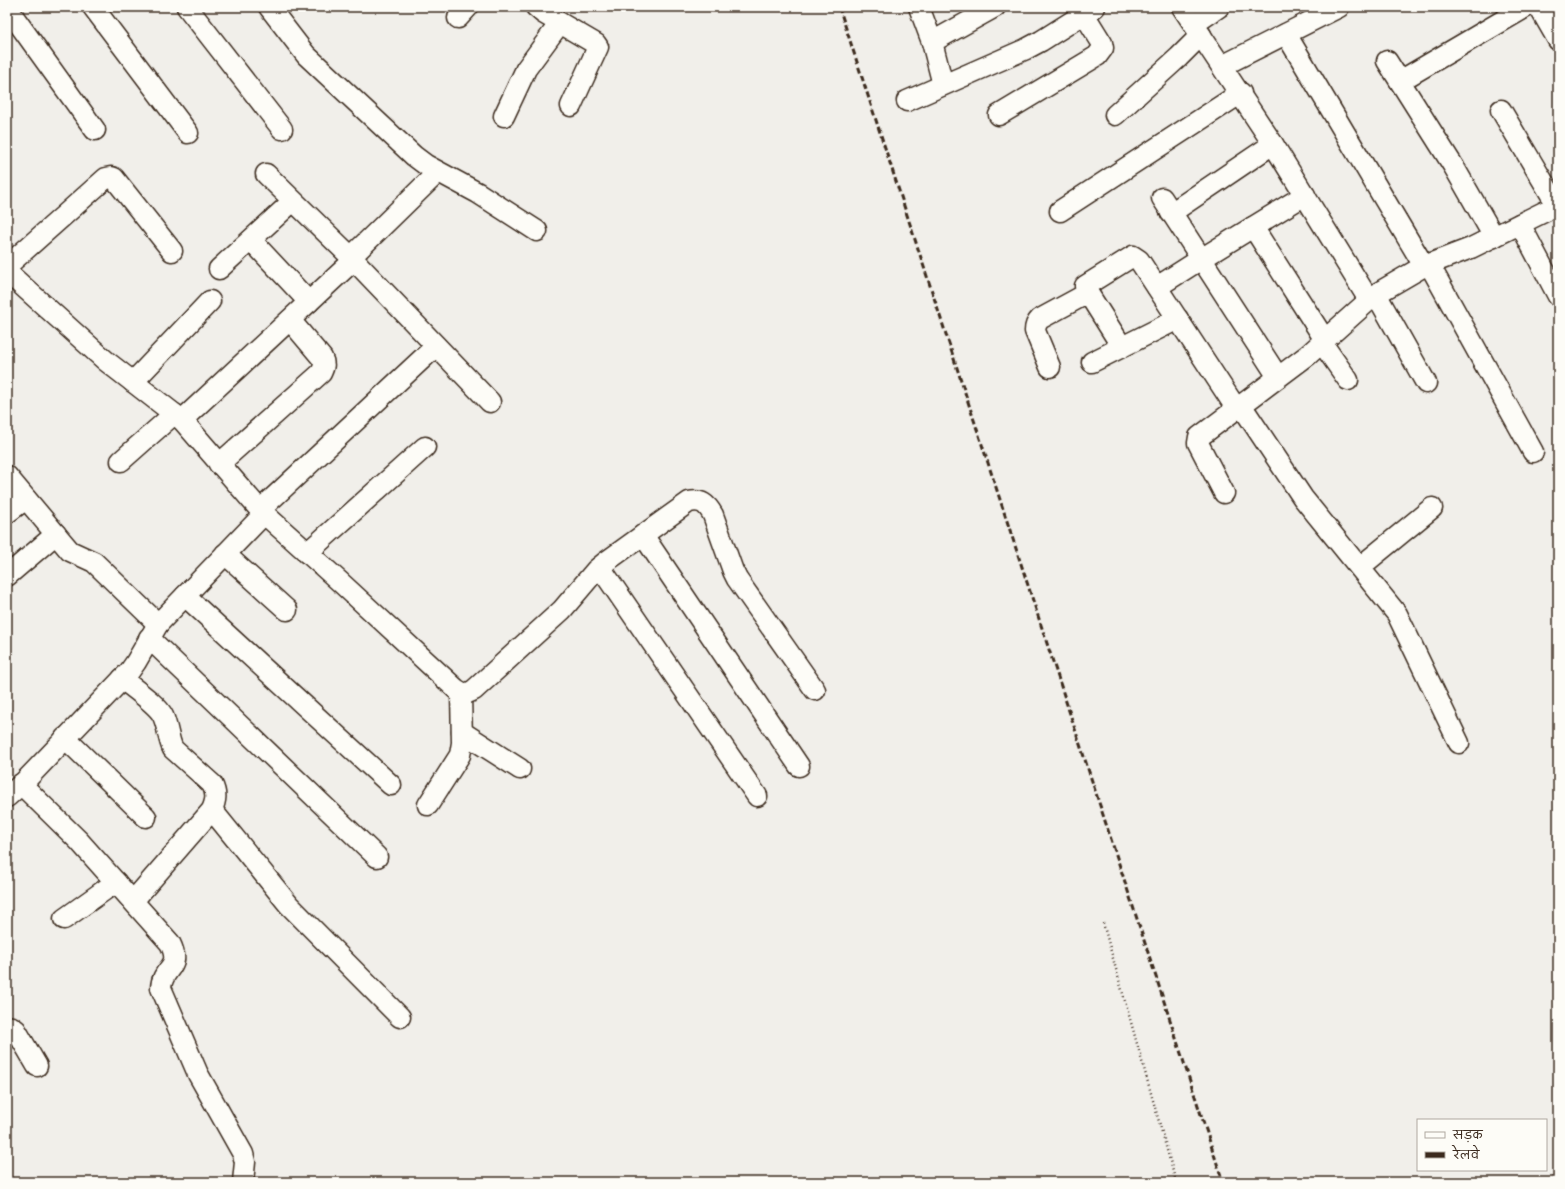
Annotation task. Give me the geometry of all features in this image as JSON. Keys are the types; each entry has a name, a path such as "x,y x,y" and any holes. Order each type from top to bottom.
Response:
{"street":[{"path":"93,7 188,132"},
{"path":"187,7 282,129"},
{"path":"269,7 306,55 414,156 438,172 478,193 537,231"},
{"path":"536,7 560,16 598,47 571,106"},
{"path":"919,7 932,42 943,85"},
{"path":"932,42 995,7"},
{"path":"1182,7 1241,93 1305,195 1373,297 1426,383"},
{"path":"1115,114 1179,57 1197,29 1219,7"},
{"path":"1222,66 1339,7"},
{"path":"1400,81 1526,7"},
{"path":"1539,7 1558,40"},
{"path":"907,101 1031,46 1090,10 1102,43 1101,51 1097,56 999,115"},
{"path":"13,12 95,130"},
{"path":"504,116 526,69 560,16"},
{"path":"1286,34 1427,265 1533,452"},
{"path":"1387,61 1454,167 1494,237"},
{"path":"1060,212 1241,93"},
{"path":"1224,493 1198,443 1199,437 1238,406 1308,355 1373,297 1427,265 1471,248 1558,205 1501,110"},
{"path":"1273,144 1166,206 1278,377"},
{"path":"121,461 178,417 310,302 438,172"},
{"path":"266,174 353,258 490,402"},
{"path":"7,266 106,178 111,177 114,178 172,251"},
{"path":"1157,287 1305,195"},
{"path":"219,269 293,201"},
{"path":"1520,224 1558,296"},
{"path":"1253,227 1348,380"},
{"path":"251,240 310,302"},
{"path":"1122,347 1088,294 1085,286 1133,256 1139,260 1178,319 1300,494 1397,614 1459,743"},
{"path":"7,272 106,360 178,417 262,512 461,693 470,692 486,679 562,610 600,567 689,502 696,500 704,503 709,508 737,578 815,690"},
{"path":"1050,368 1035,331 1036,323 1040,319 1088,294"},
{"path":"133,382 210,301"},
{"path":"1092,362 1178,319"},
{"path":"219,464 321,373 324,368 322,358 290,320"},
{"path":"243,1182 245,1162 243,1154 198,1074 161,988 163,977 172,967 175,960 175,952 170,943 79,841 14,790 122,679 136,662 154,631 262,512 436,346"},
{"path":"307,553 425,447"},
{"path":"7,476 70,551 94,562 154,631 377,857"},
{"path":"7,513 26,499"},
{"path":"1360,567 1432,508"},
{"path":"7,576 56,534"},
{"path":"643,535 799,766"},
{"path":"225,554 287,610"},
{"path":"600,567 757,796"},
{"path":"185,596 391,785"},
{"path":"122,679 158,708 163,716 169,742 173,749 212,784 216,791 216,800 212,810 133,901"},
{"path":"428,805 460,755 462,732 461,693"},
{"path":"462,732 520,769"},
{"path":"65,738 146,818"},
{"path":"212,810 288,905 400,1017"},
{"path":"64,919 116,882"},
{"path":"7,1026 16,1030 37,1066"}],"path":[{"path":"1103,923 1176,1182"}],"railway":[{"path":"839,7 1223,1182"}]}
